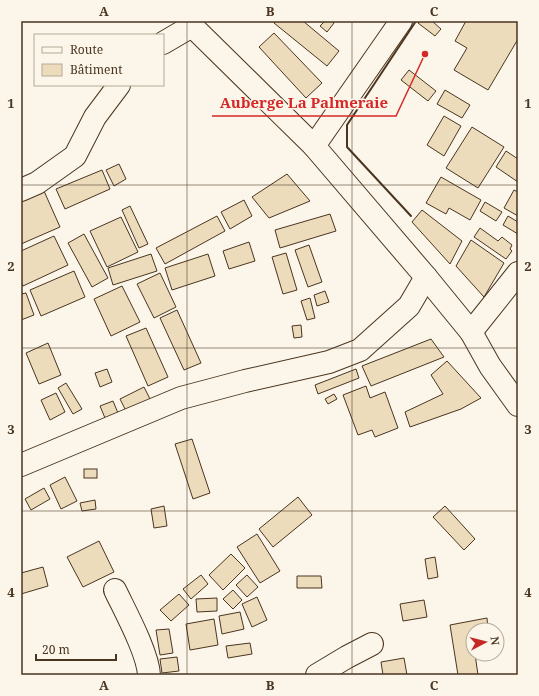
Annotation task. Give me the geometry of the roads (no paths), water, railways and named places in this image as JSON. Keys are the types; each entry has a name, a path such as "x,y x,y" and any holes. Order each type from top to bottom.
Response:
{"street":[{"path":"314,146 401,21"},
{"path":"164,42 190,23 314,146 426,277 470,332 490,366 518,405"},
{"path":"21,190 37,183 75,156 95,117 118,86"},
{"path":"470,332 518,273"},
{"path":"21,465 181,398 245,381 329,362 360,350 409,306 426,277"},
{"path":"115,590 139,642 149,675"},
{"path":"317,675 372,644"}],"place":[{"name":"Auberge La Palmeraie","path":"425,54"}]}
